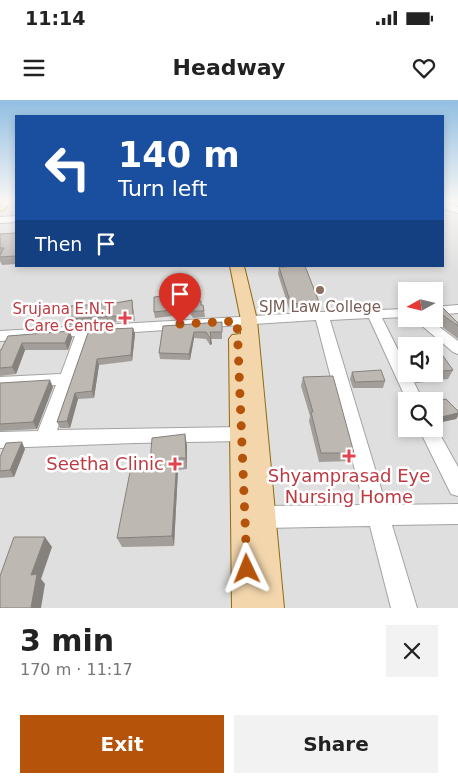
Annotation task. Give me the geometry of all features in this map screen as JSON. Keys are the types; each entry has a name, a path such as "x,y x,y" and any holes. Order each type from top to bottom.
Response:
{"main road":[{"path":"227,267 243,320 242,434 248,608"},
{"path":"237,267 263,517 268,608"}],"street":[{"path":"443,310 458,309"},
{"path":"0,336 243,320 398,314"},
{"path":"374,315 411,392"},
{"path":"322,316 404,608"},
{"path":"432,328 458,349"},
{"path":"44,438 84,331"},
{"path":"0,384 66,379"},
{"path":"0,440 135,435 242,434"},
{"path":"432,437 458,487"},
{"path":"263,517 458,514"}],"shaded area":[{"path":"0,225 15,225 15,267 444,267 444,225 458,225 458,608 0,608"}],"building":[{"path":"15,233 15,256 0,257 4,248 0,248 0,234"},
{"path":"279,267 305,267 319,302 291,304"},
{"path":"172,295 172,310 154,312 154,297"},
{"path":"188,297 201,301 204,311 192,311 187,304 189,304"},
{"path":"132,300 133,315 68,319 71,306"},
{"path":"443,308 458,323 458,326 443,315"},
{"path":"222,322 222,332 210,332 211,338 206,332 194,332 189,354 159,353 163,326"},
{"path":"133,328 131,355 97,359 92,391 75,393 67,421 57,422 89,330"},
{"path":"70,331 65,343 22,343 12,367 0,368 0,350 8,336"},
{"path":"443,356 453,370 443,371"},
{"path":"381,370 385,381 355,382 352,372"},
{"path":"333,376 354,453 321,453 311,412 313,412 303,377"},
{"path":"50,380 33,422 0,424 0,383"},
{"path":"446,399 458,413 443,417 443,400"},
{"path":"185,434 186,458 177,458 172,536 117,538 131,467 150,464 152,438"},
{"path":"22,442 10,470 0,471 0,457 6,443"},
{"path":"14,537 45,537 31,575 37,574 31,608 0,608 0,576"}],"place":[{"name":"SJM Law College","path":"320,290"},
{"name":"Srujana E.N.T Care Centre","path":"125,318"},
{"name":"Shyamprasad Eye Nursing Home","path":"349,456"},
{"name":"Seetha Clinic","path":"175,464"}],"route":[{"path":"180,324 237,321 247,569"}]}
